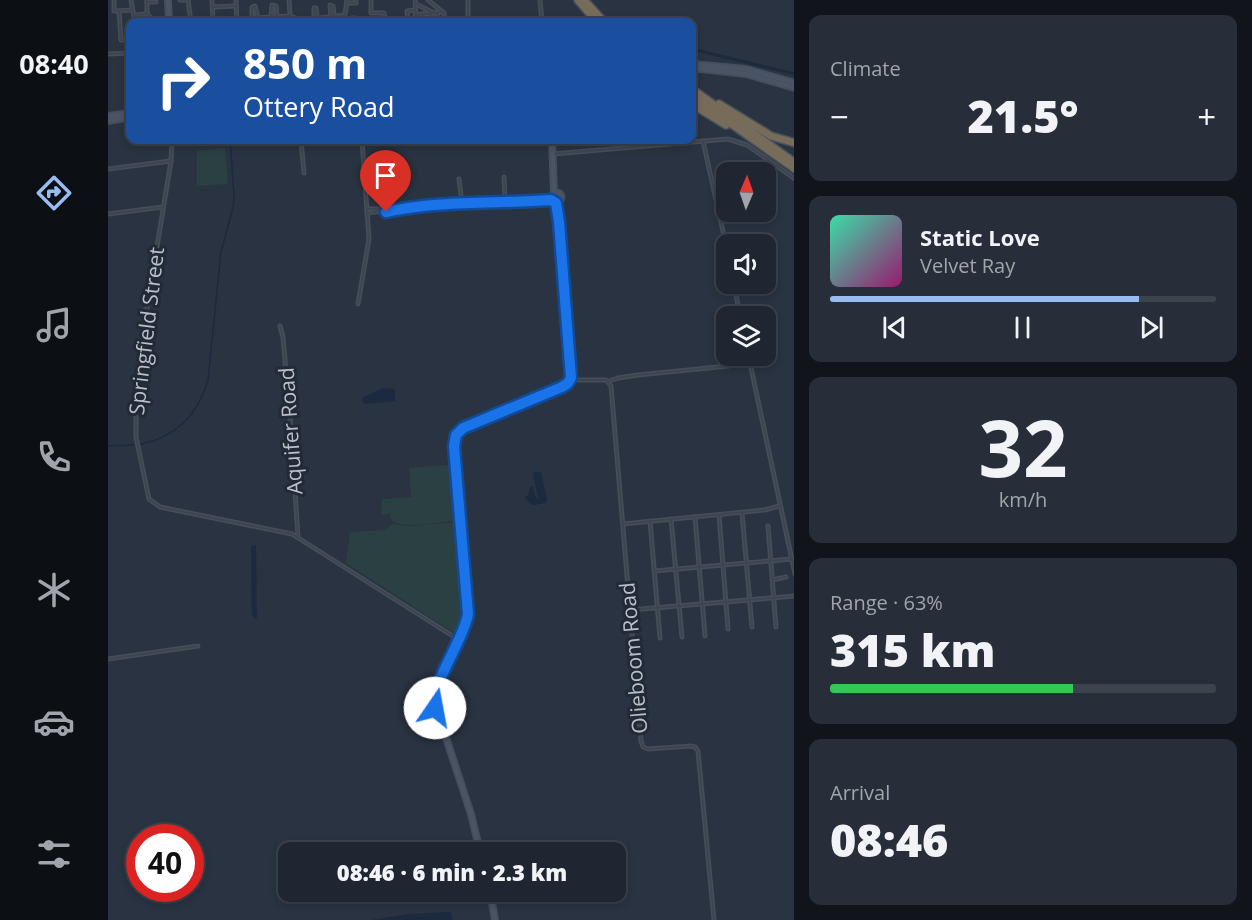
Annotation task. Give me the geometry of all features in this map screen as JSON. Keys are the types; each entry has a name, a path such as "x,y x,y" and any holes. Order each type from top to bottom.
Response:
{"highway":[{"path":"578,0 594,18"},
{"path":"584,0 600,18"},
{"path":"696,90 771,136 794,143"},
{"path":"696,91 794,162"},
{"path":"696,99 794,168"},
{"path":"696,106 779,158"}],"street":[{"path":"114,0 114,11 132,10"},
{"path":"131,0 135,15 147,14 152,18"},
{"path":"168,0 169,18"},
{"path":"180,0 188,0 190,18"},
{"path":"212,0 213,18"},
{"path":"236,0 237,18"},
{"path":"290,0 290,16"},
{"path":"316,18 346,15 347,2 356,3 356,0"},
{"path":"371,0 371,13 384,13 385,18"},
{"path":"415,0 416,15 442,12"},
{"path":"428,0 442,12 444,18"},
{"path":"468,0 468,18"},
{"path":"540,0 542,18"},
{"path":"147,14 147,1 156,2"},
{"path":"416,4 436,13"},
{"path":"271,17 272,5 276,6 277,16"},
{"path":"213,7 236,6"},
{"path":"258,18 255,6 252,7 252,18 258,18 271,17 277,16 290,16 295,18"},
{"path":"408,18 408,11 415,10"},
{"path":"119,11 120,40 126,40"},
{"path":"436,13 437,18"},
{"path":"108,54 126,53"},
{"path":"696,66 740,68 794,83"},
{"path":"696,67 746,74 794,88"},
{"path":"108,118 126,116"},
{"path":"696,142 728,139 743,143 794,178"},
{"path":"703,141 724,234"},
{"name":"Springfield Street","path":"172,144 142,339 135,418 148,500 155,505 279,530 298,537 459,640"},
{"path":"301,144 304,173"},
{"path":"358,304 369,243 362,144"},
{"path":"552,144 570,380"},
{"path":"553,154 668,144"},
{"path":"108,169 171,161"},
{"path":"504,177 506,201"},
{"path":"459,179 462,203"},
{"path":"367,213 462,203 556,197"},
{"path":"108,214 163,207"},
{"path":"367,209 400,209"},
{"name":"Aquifer Road","path":"280,326 290,410 298,537"},
{"path":"478,842 471,814 434,703 436,692 467,619 468,608 454,446 456,435 463,428 562,387 570,380 609,381 728,366"},
{"path":"750,366 794,569"},
{"name":"Olieboom Road","path":"609,381 612,392 641,744 648,749 691,746 696,747 698,751 714,920"},
{"path":"622,524 770,510 779,506"},
{"path":"742,513 752,627"},
{"path":"719,515 728,630"},
{"path":"695,517 705,636"},
{"path":"671,519 682,637"},
{"path":"650,521 660,638"},
{"path":"768,526 776,627"},
{"path":"654,571 792,559"},
{"path":"772,580 786,577"},
{"path":"630,610 794,596"},
{"path":"108,659 198,646"},
{"path":"492,902 495,920"}],"green space":[{"path":"225,148 228,184 197,186 197,151"},
{"path":"455,464 459,520 408,525 393,521 389,514 381,515 382,499 411,497 409,468"},
{"path":"459,522 467,615 460,634 457,635 346,563 350,532 386,530 391,524 412,526"}],"water":[{"path":"383,388 395,389 395,401 365,404 363,402 362,398"},
{"path":"541,472 547,500 546,503 534,505 525,497 530,487 533,486 539,501 533,474"},
{"path":"256,545 257,618 255,619 252,614 251,546"},
{"path":"449,912 452,914 452,920 371,920 408,914"}],"waterway":[{"path":"696,50 794,74"},
{"path":"108,446 141,444 165,436 175,430 192,413 204,392 208,380 221,252 233,208 230,144"}],"route":[{"path":"386,212 462,203 553,200 556,203 559,222 571,378 562,387 463,428 456,435 454,446 468,614 436,692 435,708"}]}
